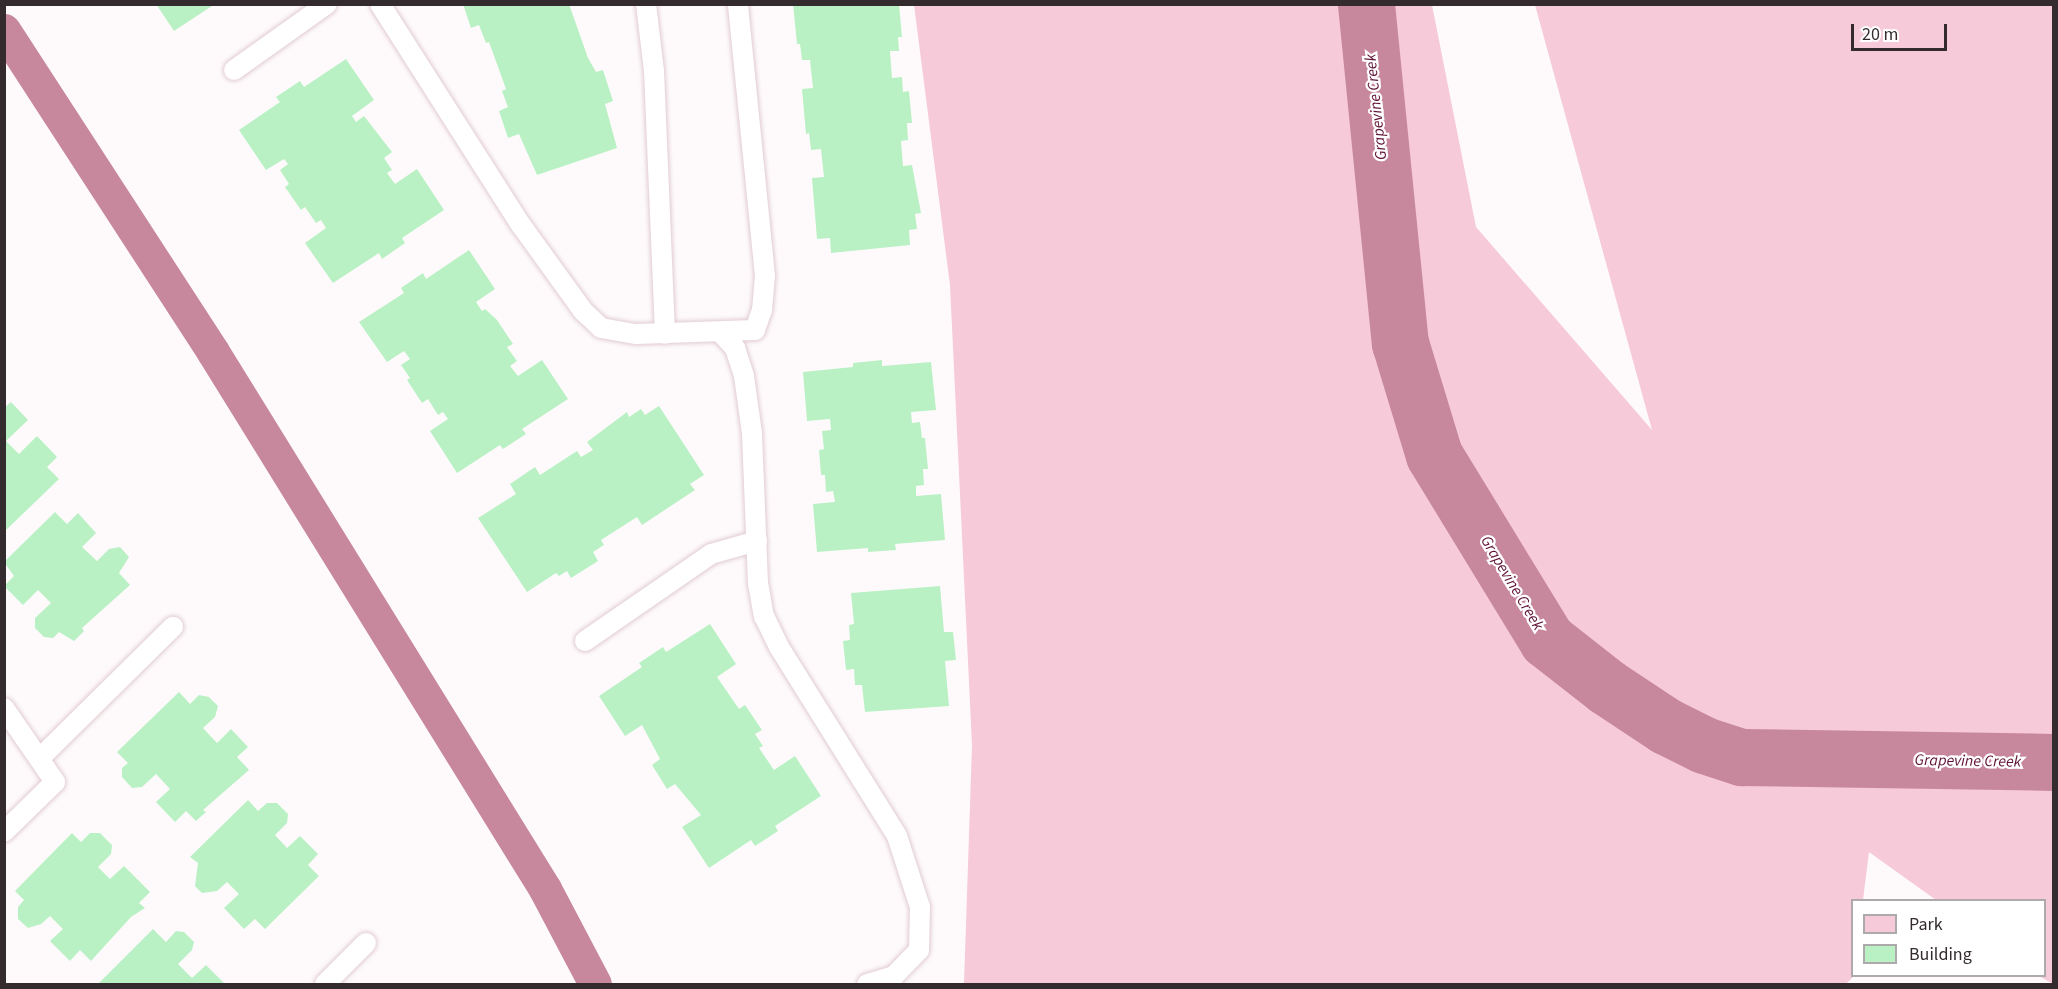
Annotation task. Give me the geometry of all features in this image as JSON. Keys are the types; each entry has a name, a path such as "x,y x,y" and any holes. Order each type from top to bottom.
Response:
{"lane":[{"path":"234,70 327,4"},
{"path":"380,4 521,225 583,311 601,328 665,334 755,330 762,310 765,276 738,4"},
{"path":"645,4 654,71 665,334"},
{"path":"721,333 735,348 744,376 752,435 758,584 764,616 779,647 890,822 920,907 919,950 894,976 867,984"},
{"path":"585,640 711,554 757,541"},
{"path":"40,758 173,627"},
{"path":"4,708 55,782 4,832"},
{"path":"325,984 366,943"}],"green space":[{"path":"914,5 1432,5 1476,227 1652,430 1535,5 2053,5 2053,984 2041,977 2046,977 2046,899 1935,899 1869,852 1863,899 1851,899 1851,977 1853,977 1846,984 964,984 972,745 950,285"}],"building":[{"path":"156,4 215,4 174,31"},
{"path":"463,4 569,4 588,58 596,72 603,70 613,101 605,104 617,148 537,175 519,134 508,138 499,111 508,107 502,91 506,89 489,42 486,43 479,25 471,28"},
{"path":"793,4 899,4 902,37 898,37 899,51 890,51 892,78 902,77 903,92 909,91 912,123 907,123 908,140 901,141 903,166 912,165 921,213 915,214 917,229 909,230 910,245 831,253 830,238 817,239 812,178 824,177 821,149 811,150 809,133 806,134 802,89 813,88 810,60 802,60 800,44 797,44"},
{"path":"346,59 374,100 352,116 356,122 364,116 392,152 384,158 392,170 387,173 395,184 417,169 444,210 402,238 405,243 382,259 379,253 333,283 305,243 326,228 321,220 316,223 305,207 301,210 285,187 289,184 280,170 288,164 284,159 266,170 239,130 280,102 276,97 300,81 304,87"},
{"path":"469,250 495,289 476,302 482,311 485,309 497,320 513,344 507,347 517,361 510,366 518,376 542,360 568,399 522,429 526,434 503,449 500,445 457,473 430,431 448,419 443,412 438,415 428,399 422,403 407,380 410,378 401,365 410,359 404,351 387,362 359,322 404,293 401,288 423,273 426,279"},
{"path":"882,360 882,366 931,362 936,410 911,412 912,423 920,422 922,438 925,438 928,469 923,469 924,485 916,486 916,496 941,494 945,540 895,544 896,550 868,552 868,548 817,552 813,504 835,502 833,491 826,492 825,475 821,475 819,450 824,449 822,431 831,430 830,419 807,421 803,372 853,367 853,363"},
{"path":"11,402 28,420 6,441 19,454 37,436 57,457 47,467 59,479 4,532 4,408"},
{"path":"659,406 704,475 690,484 695,490 642,525 637,517 601,540 604,545 593,552 598,561 571,578 567,571 559,576 556,573 527,592 478,518 516,494 510,484 535,467 540,475 577,451 581,457 593,450 587,442 627,412 629,417 641,409 645,415"},
{"path":"55,512 67,524 78,513 96,533 82,547 97,561 109,549 120,547 129,557 119,573 130,585 82,628 84,631 74,641 59,632 53,638 44,637 35,628 35,618 51,603 38,590 23,605 4,586 14,576 4,562"},
{"path":"940,586 944,632 953,632 956,660 945,661 949,706 865,712 862,685 855,685 854,669 846,670 843,641 850,640 849,625 854,624 851,593"},
{"path":"710,624 736,664 717,677 739,709 745,705 762,730 755,734 763,746 759,748 774,770 795,756 821,796 775,826 778,831 755,846 751,840 709,868 682,827 701,815 675,784 667,789 652,765 660,759 642,725 625,736 599,696 642,667 639,663 663,647 666,652"},
{"path":"179,692 190,704 199,695 209,697 218,706 215,717 203,728 217,743 231,729 248,747 237,757 249,770 203,810 206,812 196,821 186,811 175,822 156,802 170,789 156,774 142,787 132,788 122,777 122,768 128,763 117,752"},
{"path":"248,800 258,811 267,803 277,803 288,814 287,823 275,835 287,848 300,836 318,854 308,865 319,876 265,929 255,919 244,929 224,908 239,894 227,882 217,891 202,893 195,886 198,863 190,857"},
{"path":"72,833 81,842 90,833 100,833 112,845 111,854 98,867 110,879 124,866 150,892 139,903 145,908 131,917 91,961 80,950 70,961 50,941 63,929 50,916 41,924 28,928 18,919 18,907 24,900 15,891"},
{"path":"153,929 166,942 176,931 184,932 194,942 192,950 178,964 192,978 206,965 225,984 98,984"}],"waterway":[{"name":"Grapevine Creek","path":"1366,4 1400,343 1434,455 1547,640 1607,687 1666,726 1704,745 1742,757 2054,762"},
{"path":"4,30 213,352 545,889 595,984"}]}
